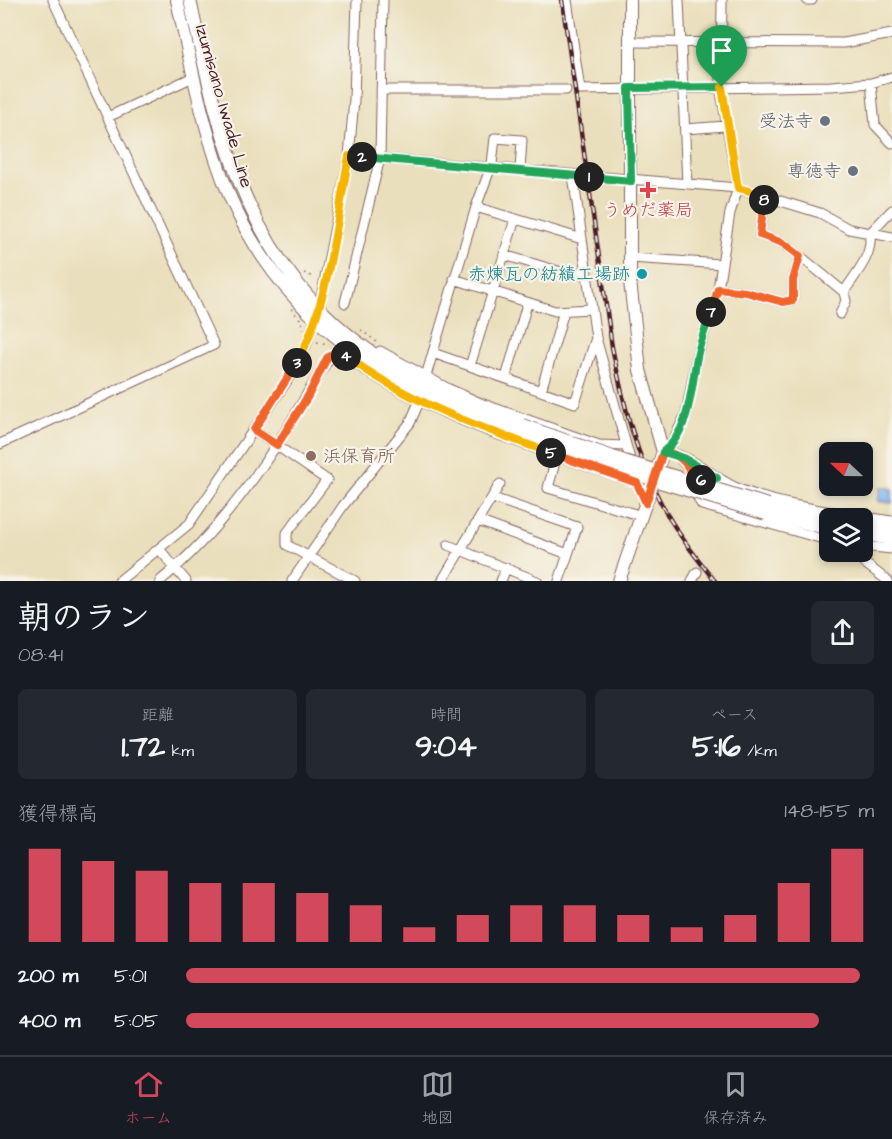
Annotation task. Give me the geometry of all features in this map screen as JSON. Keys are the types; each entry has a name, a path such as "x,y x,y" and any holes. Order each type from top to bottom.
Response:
{"main road":[{"name":"Izumisano Iwade Line","path":"177,0 194,77 230,197 259,252 291,295 315,321 375,368 454,409 624,461 819,526"},
{"name":"Izumisano Iwade Line","path":"190,0 210,93 237,176 272,250 297,287 319,308 425,385 520,429"},
{"path":"619,581 663,452 640,370 633,321 630,258 630,0"},
{"name":"Izumisano Iwade Line","path":"767,510 819,517"},
{"path":"873,527 892,530"},
{"path":"873,536 892,539"}],"street":[{"path":"0,444 214,345 53,0"},
{"path":"119,581 160,550 195,517 288,381 306,346 319,308 349,156 354,100 357,0"},
{"path":"345,303 380,159 383,0"},
{"path":"567,0 580,90 831,86 871,83 892,77"},
{"path":"679,0 678,41 687,184"},
{"path":"663,452 671,446 686,414 697,356 718,289 730,213 738,188 726,126 722,87 722,0"},
{"path":"807,0 812,0"},
{"path":"630,42 844,43 892,34"},
{"path":"108,117 194,77"},
{"path":"871,83 875,125 892,143"},
{"path":"381,90 566,90"},
{"path":"685,129 726,126"},
{"path":"426,376 490,167 495,138 522,140 520,170"},
{"path":"349,156 738,188 820,213 849,229 892,237"},
{"path":"573,175 596,338 625,446 646,503"},
{"path":"765,195 760,235 783,243 844,292 846,301 840,314"},
{"path":"476,207 582,239"},
{"path":"869,234 892,210"},
{"path":"470,366 515,219"},
{"path":"844,292 866,258 871,238 869,234"},
{"path":"504,255 568,274 587,272"},
{"path":"718,289 746,292 783,302 793,300 793,280 800,256"},
{"path":"630,258 722,264"},
{"path":"454,279 555,311 591,309"},
{"path":"506,378 527,304"},
{"path":"541,391 564,311"},
{"path":"352,330 426,376 483,404 599,445 625,446"},
{"path":"433,353 575,403 596,338"},
{"path":"160,581 175,569 215,527 277,445 308,396 327,358 335,352 342,354 388,386 419,402 556,455 637,483"},
{"path":"292,581 343,506 411,423 419,402"},
{"path":"254,430 327,480 287,534 287,544 355,581"},
{"path":"663,452 677,455 746,492 787,502 892,521"},
{"path":"556,455 548,488 642,516"},
{"path":"677,455 689,467 695,485 696,498 702,505 819,538"},
{"path":"695,485 700,480 717,478"},
{"path":"442,581 500,484"},
{"path":"744,518 750,501 746,492"},
{"path":"493,498 577,527 559,581"},
{"path":"478,522 568,554"},
{"path":"448,545 537,581"},
{"path":"873,547 892,549"},
{"path":"160,550 186,581"},
{"path":"863,562 888,581"},
{"path":"501,581 506,568"}],"path":[{"path":"300,270 311,276"},
{"path":"352,330 386,349"},
{"path":"313,342 326,341 342,354"}],"water":[{"path":"881,487 892,489 892,503 878,501"}],"railway":[{"path":"562,0 612,347 626,408 645,468 662,505 680,535 715,581"}],"place":[{"name":"受法寺","path":"825,121"},
{"name":"専徳寺","path":"853,171"},
{"name":"うめだ薬局","path":"648,190"},
{"name":"赤煉瓦の紡績工場跡","path":"642,274"},
{"name":"浜保育所","path":"311,456"}],"route":[{"path":"722,87 629,88 631,181 349,156 319,308 306,346 288,381 254,430 277,445 308,396 327,358 335,352 342,354 388,386 419,402 556,455 637,483 639,494 646,503 663,452 677,455 689,467 695,485 700,480 717,478 684,458 671,452 663,452 671,446 686,414 693,389 697,356 718,289 746,292 783,302 793,300 793,280 800,256 783,243 760,235 765,195 738,188 726,126 722,87"}]}
